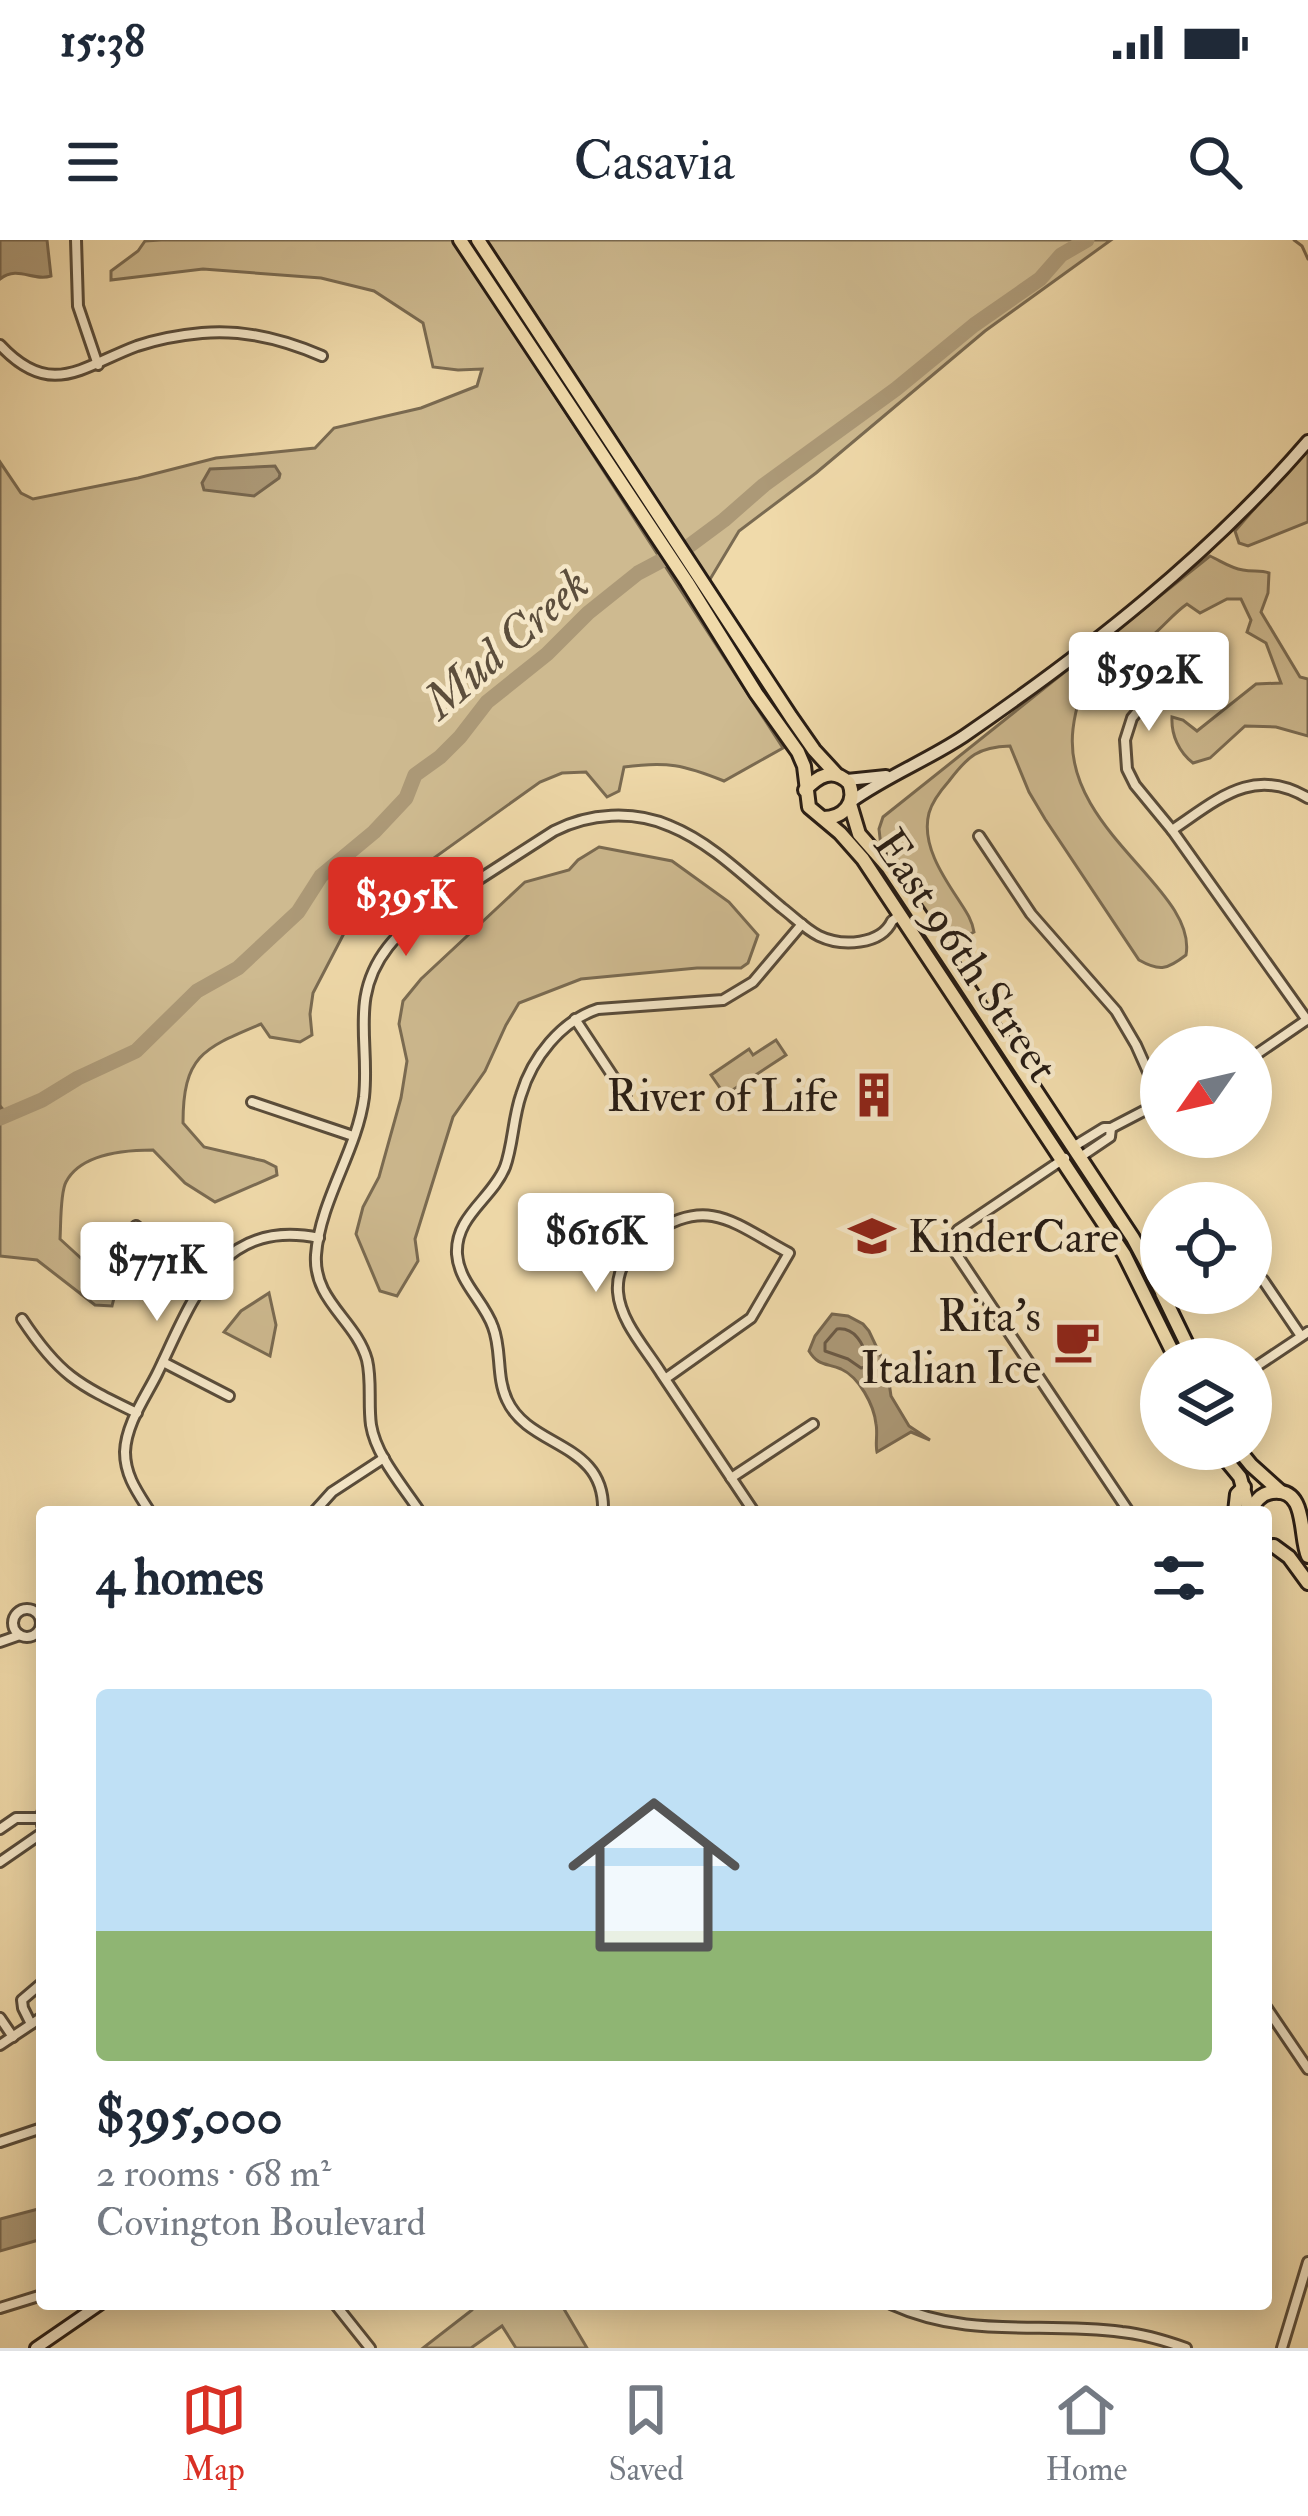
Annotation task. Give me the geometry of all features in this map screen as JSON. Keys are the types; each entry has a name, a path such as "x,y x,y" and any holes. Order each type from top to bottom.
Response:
{"main road":[{"name":"East 96th Street","path":"460,240 658,527"},
{"name":"East 96th Street","path":"478,240 692,579 806,739 852,789 859,834 888,868 955,968 1072,1154 1166,1338"},
{"name":"East 96th Street","path":"692,579 756,693 800,756 808,807 856,850 900,923 1140,1251"},
{"path":"805,790 819,777 842,777"},
{"path":"819,817 831,818 851,802"},
{"path":"900,923 912,916 932,946 955,968"},
{"path":"1236,1470 1249,1506"},
{"path":"1255,1470 1297,1502 1308,1556"},
{"path":"1236,1506 1244,1486"},
{"path":"1254,1506 1258,1499 1282,1492"},
{"path":"1272,1545 1291,1541 1302,1527"},
{"path":"1272,1546 1288,1557 1308,1583"}],"street":[{"path":"76,240 78,306 98,365"},
{"path":"0,345 21,364 41,372 74,374 152,341 207,332 276,340 322,356"},
{"path":"851,802 966,734 1114,628 1227,530 1308,441"},
{"path":"1205,652 1140,708 1126,733 1124,757 1129,775 1307,1020 1272,1044"},
{"path":"842,777 864,781 895,775"},
{"path":"1172,830 1244,787 1280,786 1308,798"},
{"path":"416,1506 377,1446 370,1422 367,1360 319,1284 316,1260 364,1097 365,993 390,944 413,924 566,825 619,815 675,827 823,938 851,942 876,937 900,923"},
{"path":"979,836 1031,914 1123,1021 1140,1057"},
{"path":"603,1506 602,1488 591,1468 522,1419 507,1402 493,1325 469,1288 457,1257 458,1240 505,1166 526,1082 553,1040 575,1019 598,1009 723,1000 753,982 802,924"},
{"path":"575,1019 626,1096"},
{"path":"252,1102 353,1136"},
{"path":"1125,1506 952,1249 958,1230 1104,1128 1140,1113"},
{"path":"665,1378 752,1318 789,1253 726,1220 699,1214 673,1220 634,1248 620,1272 618,1298 626,1318 665,1378 750,1506"},
{"path":"136,1226 205,1278"},
{"path":"146,1506 130,1479 126,1440 205,1278 228,1256 261,1238 288,1234 319,1238"},
{"path":"1272,1292 1304,1334 1272,1356"},
{"path":"22,1318 49,1358 69,1377 136,1413"},
{"path":"163,1362 230,1396"},
{"path":"731,1478 813,1424"},
{"path":"319,1506 332,1492 384,1458"},
{"path":"0,1642 20,1635"},
{"path":"0,1828 16,1819 36,1821"},
{"path":"0,1862 36,1827"},
{"path":"31,2024 22,2000 36,1988"},
{"path":"1272,2016 1308,2069"},
{"path":"0,2018 13,2037"},
{"path":"0,2045 36,2021"},
{"path":"0,2142 36,2130"},
{"path":"1282,2348 1308,2262"},
{"path":"0,2308 36,2297"},
{"path":"36,2348 91,2310"},
{"path":"340,2310 370,2348"},
{"path":"905,2310 973,2327 1126,2332 1186,2348"}],"shaded area":[{"path":"454,240 783,748 724,781 675,766 624,767 619,791 607,797 586,772 562,773 540,782 353,916 313,993 312,1035 300,1042 270,1037 261,1024 211,1048 187,1082 183,1123 204,1147 264,1161 276,1167 277,1175 215,1202 185,1183 153,1150 142,1150 93,1159 66,1182 60,1239 97,1268 115,1294 112,1306 95,1305 37,1260 0,1256 0,462 21,493 33,499 216,458 315,448 334,428 421,408 477,386 482,369 433,367 423,323 374,291 321,278 203,269 111,280 111,271 145,241"},
{"path":"486,240 1111,240 985,331 739,531 709,581"},
{"path":"1308,447 1308,522 1248,546 1239,543 1235,531"},
{"path":"1210,556 1238,569 1269,573 1261,612 1300,677 1308,679 1308,736 1276,727 1245,726 1210,758 1193,763 1177,743 1172,717 1197,731 1256,684 1281,683 1266,643 1247,632 1251,620 1241,599 1227,599 1200,613 1187,604 1153,635 1106,665 1084,689 1073,729 1075,765 1087,798 1172,906 1184,930 1186,955 1164,967 1139,960 1045,819 1010,746 990,748 968,759 930,809 930,847 974,932 963,938 939,933 881,847 883,817"},
{"path":"599,847 672,861 729,902 758,935 748,963 741,968 581,979 519,1003 485,1071 453,1117 415,1239 418,1261 397,1296 380,1291 356,1234 363,1207 379,1177 401,1098 407,1061 399,1024 403,1001 525,882 569,870"},
{"path":"776,1040 786,1055 725,1095 711,1075 749,1049 753,1055"},
{"path":"269,1293 276,1325 270,1356 224,1332 241,1311"},
{"path":"472,2310 565,2310 587,2348 516,2348 502,2326 471,2348 423,2348"}],"water":[{"path":"0,240 47,240 51,276 13,273 0,279"},
{"path":"275,466 279,478 254,496 204,490 202,483 210,469"},
{"path":"832,1314 848,1316 869,1331 887,1369 891,1396 909,1426 930,1440 911,1432 877,1452 875,1417 864,1392 848,1373 819,1362 809,1351"},
{"path":"36,2210 36,2241 0,2251 0,2219"}],"waterway":[{"name":"Mud Creek","path":"0,1118 136,1051 197,991 238,968 298,912 321,876 406,798 415,775 460,737 487,702 547,654 588,613 638,573 689,546 724,520 1040,279 1061,255 1087,240"},
{"path":"1294,240 1308,259"},
{"path":"0,1106 7,1114"}],"place":[{"name":"River of Life","path":"874,1095"},
{"name":"KinderCare","path":"872,1236"},
{"name":"Rita's Italian Ice","path":"1077,1341"}]}
